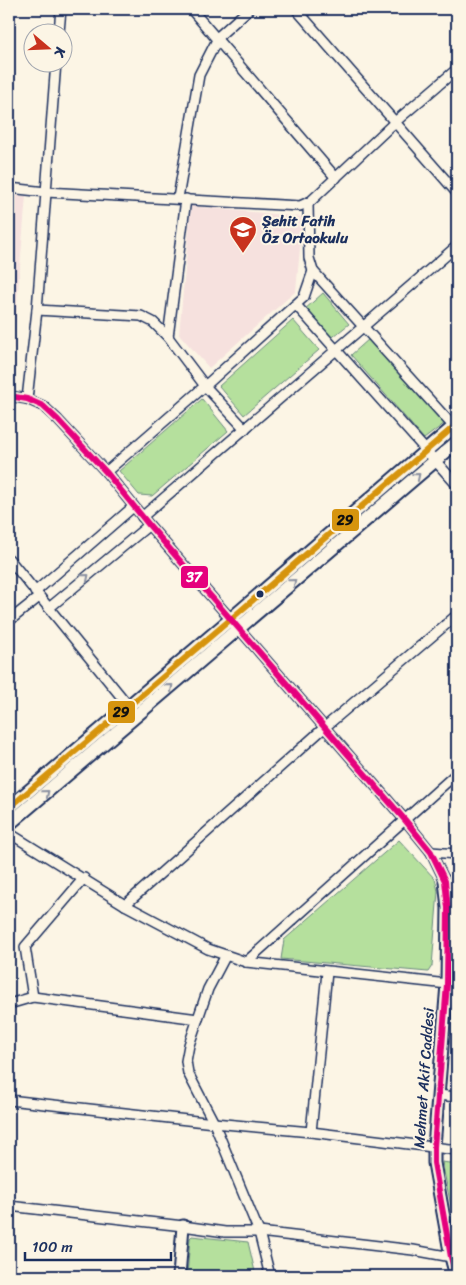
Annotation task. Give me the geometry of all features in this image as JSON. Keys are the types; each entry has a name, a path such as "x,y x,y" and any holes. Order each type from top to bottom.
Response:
{"main road":[{"path":"235,624 456,425"},
{"path":"9,808 132,711 457,442"},
{"path":"9,824 132,711"}],"street":[{"path":"60,22 61,9"},
{"path":"191,9 336,178"},
{"path":"168,337 182,199 199,75 219,36 249,9"},
{"path":"296,9 457,193"},
{"path":"9,188 46,192 300,206 308,203 457,69"},
{"path":"28,399 37,310 55,72"},
{"path":"308,203 309,258 313,271 456,425"},
{"path":"142,517 457,246"},
{"path":"106,472 296,305 304,297 313,271"},
{"path":"296,305 457,485"},
{"path":"37,310 141,316 153,322 168,337 205,386 245,429"},
{"path":"9,396 28,399 42,406 58,420 106,472 149,526 405,820 431,852 445,880"},
{"path":"9,621 133,506"},
{"path":"49,608 149,526"},
{"path":"9,560 132,711"},
{"path":"126,904 325,727 457,615"},
{"path":"246,962 457,773"},
{"path":"9,833 126,904 208,949 246,962 452,984"},
{"path":"431,852 457,854"},
{"path":"33,997 25,947 84,878"},
{"name":"Mehmet Akif Caddesi","path":"445,880 452,984 438,1095 434,1164 454,1258 456,1276"},
{"path":"226,955 208,989 189,1045 186,1061 188,1073 226,1148 259,1232 270,1276"},
{"path":"311,1132 327,972"},
{"path":"9,1004 33,997 198,1019"},
{"path":"438,1095 457,1097"},
{"path":"9,1100 311,1132 457,1150"},
{"path":"9,1206 225,1232 259,1232 413,1250 454,1258"},
{"path":"179,1276 182,1226"}],"shaded area":[{"path":"9,195 26,196 13,350 9,353"},
{"name":"Şehit Fatih Öz Ortaokulu","path":"191,206 303,217 296,291 209,368 179,334"},
{"path":"457,998 457,1091 449,1091"}],"green space":[{"path":"323,293 349,324 329,340 304,310"},
{"path":"293,320 319,350 244,415 219,386"},
{"path":"369,339 445,423 424,439 351,355"},
{"path":"202,399 228,431 152,496 139,495 119,471"},
{"path":"399,840 435,879 438,891 432,966 428,972 281,959 284,940"},
{"path":"442,1162 457,1164 457,1235"},
{"path":"192,1236 248,1242 256,1276 187,1276 190,1238"}],"transit line":[{"name":"37","path":"9,396 27,399 43,406 58,420 106,472 149,525 431,852 445,881 448,908 447,984 434,1163 456,1276"},
{"name":"29","path":"9,808 457,424"}],"place":[{"name":"Şehit Fatih Öz Ortaokulu","path":"243,254"}]}
